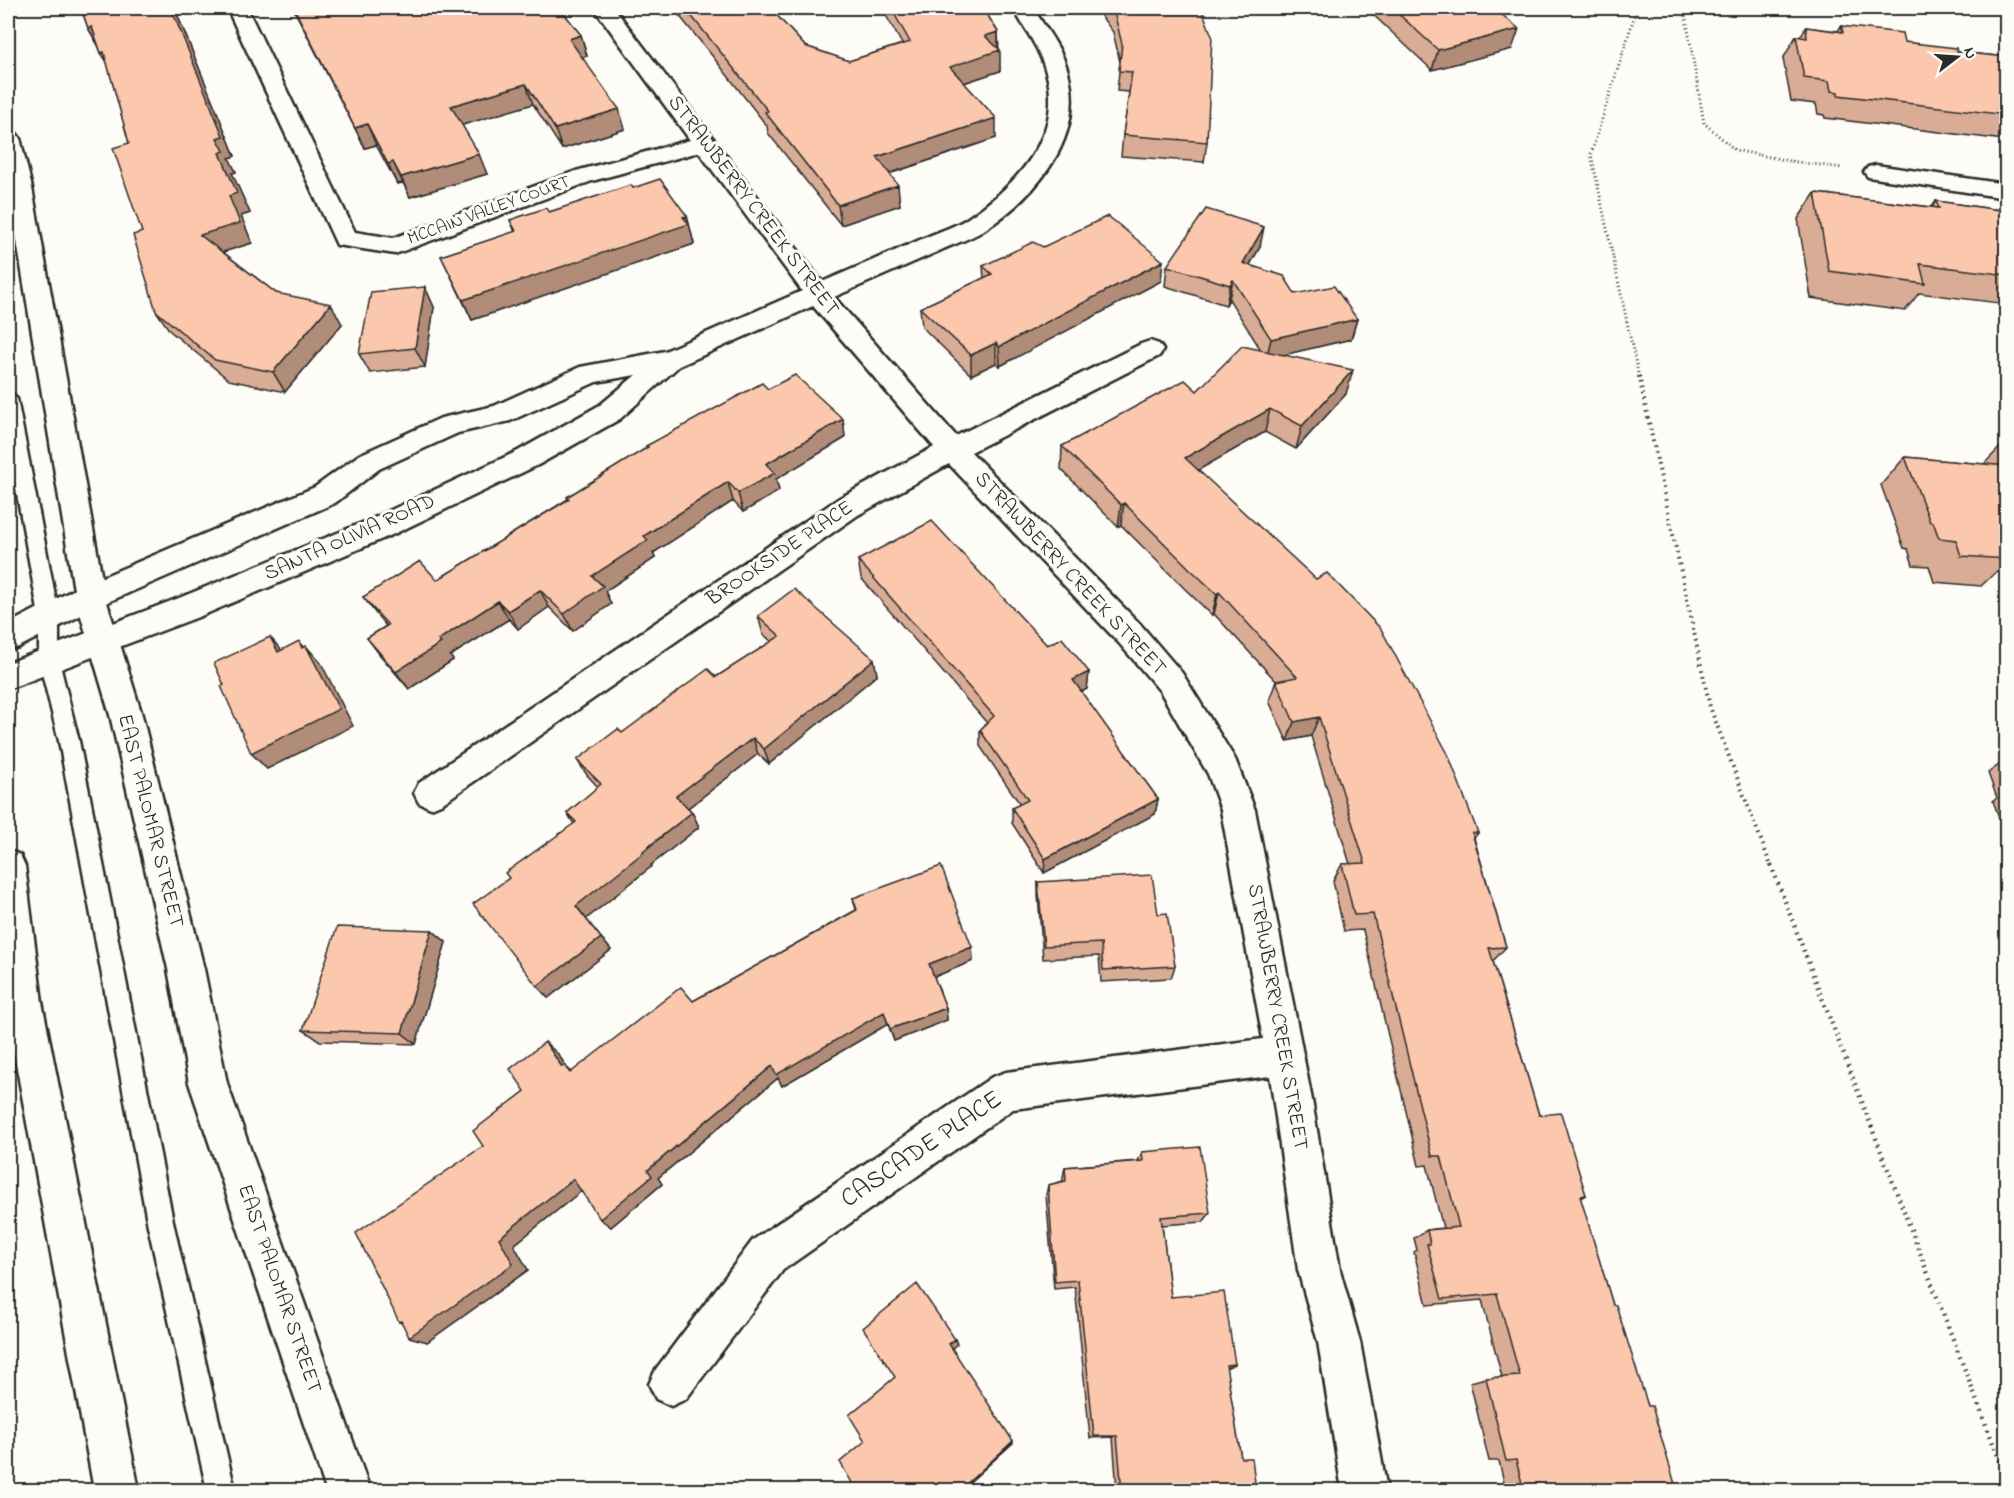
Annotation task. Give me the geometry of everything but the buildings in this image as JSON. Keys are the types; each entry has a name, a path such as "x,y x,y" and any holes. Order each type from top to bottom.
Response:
{"street":[{"name":"MCCAIN VALLEY COURT","path":"237,8 346,239 395,246 584,176 704,142"},
{"name":"STRAWBERRY CREEK STREET","path":"604,8 818,295 952,450 1130,634 1171,682 1206,737 1223,769 1238,810 1285,1055 1330,1322 1339,1342 1365,1491"},
{"name":"SANTA OLIVIA ROAD","path":"8,638 90,596 325,495 369,462 451,426 500,414 590,374 671,360 975,225 1025,184 1042,162 1053,139 1059,116 1061,94 1058,74 1051,54 1023,8"},
{"name":"EAST PALOMAR STREET","path":"8,138 20,188 90,596 131,738 186,969 208,1083 348,1491"},
{"path":"1876,172 2007,191"},
{"name":"BROOKSIDE PLACE","path":"431,793 848,507 952,450 1150,350"},
{"name":"SANTA OLIVIA ROAD","path":"8,676 102,642 384,526 528,458 610,412 671,360"},
{"path":"8,866 23,1002 117,1491"},
{"name":"CASCADE PLACE","path":"671,1384 768,1255 1006,1091 1285,1055"}],"lane":[{"path":"8,399 49,616 49,661 69,741 161,1226 221,1491"}],"path":[{"path":"1637,8 1591,154 1710,707 2007,1477"},
{"path":"1687,8 1685,12 1704,123 1735,150 1789,161 1876,172"}]}
